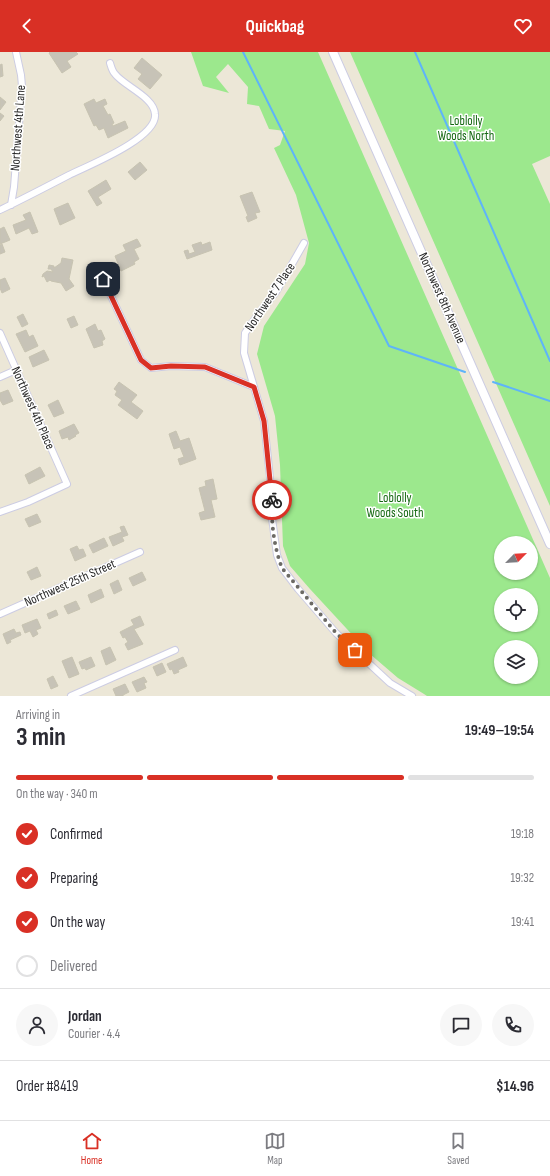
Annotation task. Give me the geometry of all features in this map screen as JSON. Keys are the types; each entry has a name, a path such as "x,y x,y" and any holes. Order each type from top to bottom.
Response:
{"street":[{"name":"Northwest 4th Lane","path":"11,205 14,187 22,86 16,52"},
{"name":"Northwest 8th Avenue","path":"334,52 550,544"},
{"path":"0,210 118,152 140,137 152,126 156,112 144,97 115,74 110,63"},
{"name":"Northwest 7 Place","path":"304,243 276,292 245,333 244,352 264,421 277,555 282,568 336,633 390,683 412,696"},
{"path":"103,279 141,360 151,368 171,366 205,367 254,387"},
{"name":"Northwest 4th Place","path":"0,333 67,484 28,502 0,512"},
{"path":"0,377 16,370"},
{"name":"Northwest 25th Street","path":"0,614 140,552"},
{"path":"71,696 175,650"}],"green space":[{"name":"Loblolly Woods South","path":"191,52 318,52 531,536 494,536 494,580 538,580 538,551 550,578 550,696 427,696 398,678 370,654 290,566 283,546 280,465 275,416 257,354 264,326 305,264 309,243 296,195 274,148 280,145 285,131 269,129 259,106 247,104 248,87 228,64 216,77 229,93 203,86"},
{"name":"Loblolly Woods North","path":"350,52 550,52 550,156 532,164 550,204 550,506"}],"building":[{"path":"76,52 78,54 67,61 71,67 62,73 49,53"},
{"path":"142,58 162,75 150,89 138,79 142,74 134,68"},
{"path":"2,64 3,76 0,77 0,65"},
{"path":"0,97 6,102 0,110"},
{"path":"94,99 96,103 105,99 107,104 103,106 108,115 110,114 114,123 112,124 113,126 125,121 128,128 108,138 104,128 99,130 96,125 94,126 84,104"},
{"path":"0,113 4,116 0,121"},
{"path":"140,162 147,170 135,180 128,172"},
{"path":"106,180 111,189 98,197 102,203 97,206 88,191"},
{"path":"252,192 260,212 255,213 257,218 248,222 246,217 248,216 240,196"},
{"path":"68,203 75,218 60,225 54,209"},
{"path":"30,212 38,232 32,234 29,228 16,234 13,225 26,220 23,215"},
{"path":"4,227 10,240 0,244 0,229"},
{"path":"137,239 141,246 134,249 139,259 134,262 135,264 121,271 115,256 126,251 123,245"},
{"path":"201,242 202,245 210,242 212,250 187,259 184,251 188,250 189,254 195,252 192,245"},
{"path":"2,244 5,252 0,254 0,245"},
{"path":"62,258 73,260 69,279 74,286 66,291 61,283 50,280 47,282 44,276 42,277 47,271 53,272 51,269 48,269 49,265 54,266 54,268 61,263"},
{"path":"5,278 10,289 2,293 0,288 0,280"},
{"path":"23,314 28,324 22,327 17,317"},
{"path":"74,316 78,325 71,328 67,319"},
{"path":"95,324 98,331 101,330 105,339 102,341 103,345 94,348 86,329"},
{"path":"26,330 29,337 33,335 38,346 25,352 16,334"},
{"path":"44,350 49,360 33,367 29,357"},
{"path":"119,382 137,395 131,402 143,411 137,419 118,405 122,400 115,395 117,391 114,389"},
{"path":"8,390 13,401 3,405 0,400 0,393"},
{"path":"58,400 64,413 54,417 48,405"},
{"path":"74,424 79,433 69,440 68,437 62,439 59,431"},
{"path":"176,431 180,441 189,438 196,459 180,465 178,459 184,457 180,447 174,449 169,434"},
{"path":"40,467 45,476 29,484 25,475"},
{"path":"213,479 217,499 211,500 215,517 201,520 199,513 205,511 199,488 206,486 205,481"},
{"path":"37,514 41,522 29,527 25,519"},
{"path":"124,526 128,535 122,537 124,541 113,546 109,537 122,532 120,527"},
{"path":"104,538 108,546 93,553 89,545"},
{"path":"77,546 79,550 83,549 86,556 75,561 70,549"},
{"path":"37,567 41,576 31,580 27,572"},
{"path":"142,572 146,580 133,586 129,578"},
{"path":"118,580 122,590 114,594 110,584"},
{"path":"101,589 104,597 91,603 88,595"},
{"path":"76,601 80,609 68,614 64,606"},
{"path":"56,610 58,615 49,619 47,614"},
{"path":"140,616 144,625 134,629 143,644 128,650 125,644 128,642 125,637 123,638 120,632 134,625 131,620"},
{"path":"37,619 41,628 36,630 38,634 33,637 30,631 25,633 22,625"},
{"path":"14,629 16,633 20,632 21,635 10,640 11,642 7,644 3,634"},
{"path":"110,647 116,660 106,665 101,651"},
{"path":"72,657 79,674 69,678 62,661"},
{"path":"91,657 95,666 86,670 85,668 82,669 79,662"},
{"path":"183,657 187,666 178,670 179,672 174,674 172,669 170,670 167,664"},
{"path":"162,663 166,672 157,676 153,667"},
{"path":"53,676 58,686 51,689 47,679"},
{"path":"144,677 147,682 144,683 146,688 137,692 132,682"},
{"path":"125,684 129,692 123,696 116,696 113,689"}],"waterway":[{"path":"243,52 389,346 465,372"},
{"path":"415,52 550,361"},
{"path":"493,382 550,401"}],"way so far":[{"path":"272,500 275,543 277,555 282,568 336,633 355,650"}],"route":[{"path":"103,279 141,360 151,368 171,366 205,367 254,387 264,421 272,500"}]}
